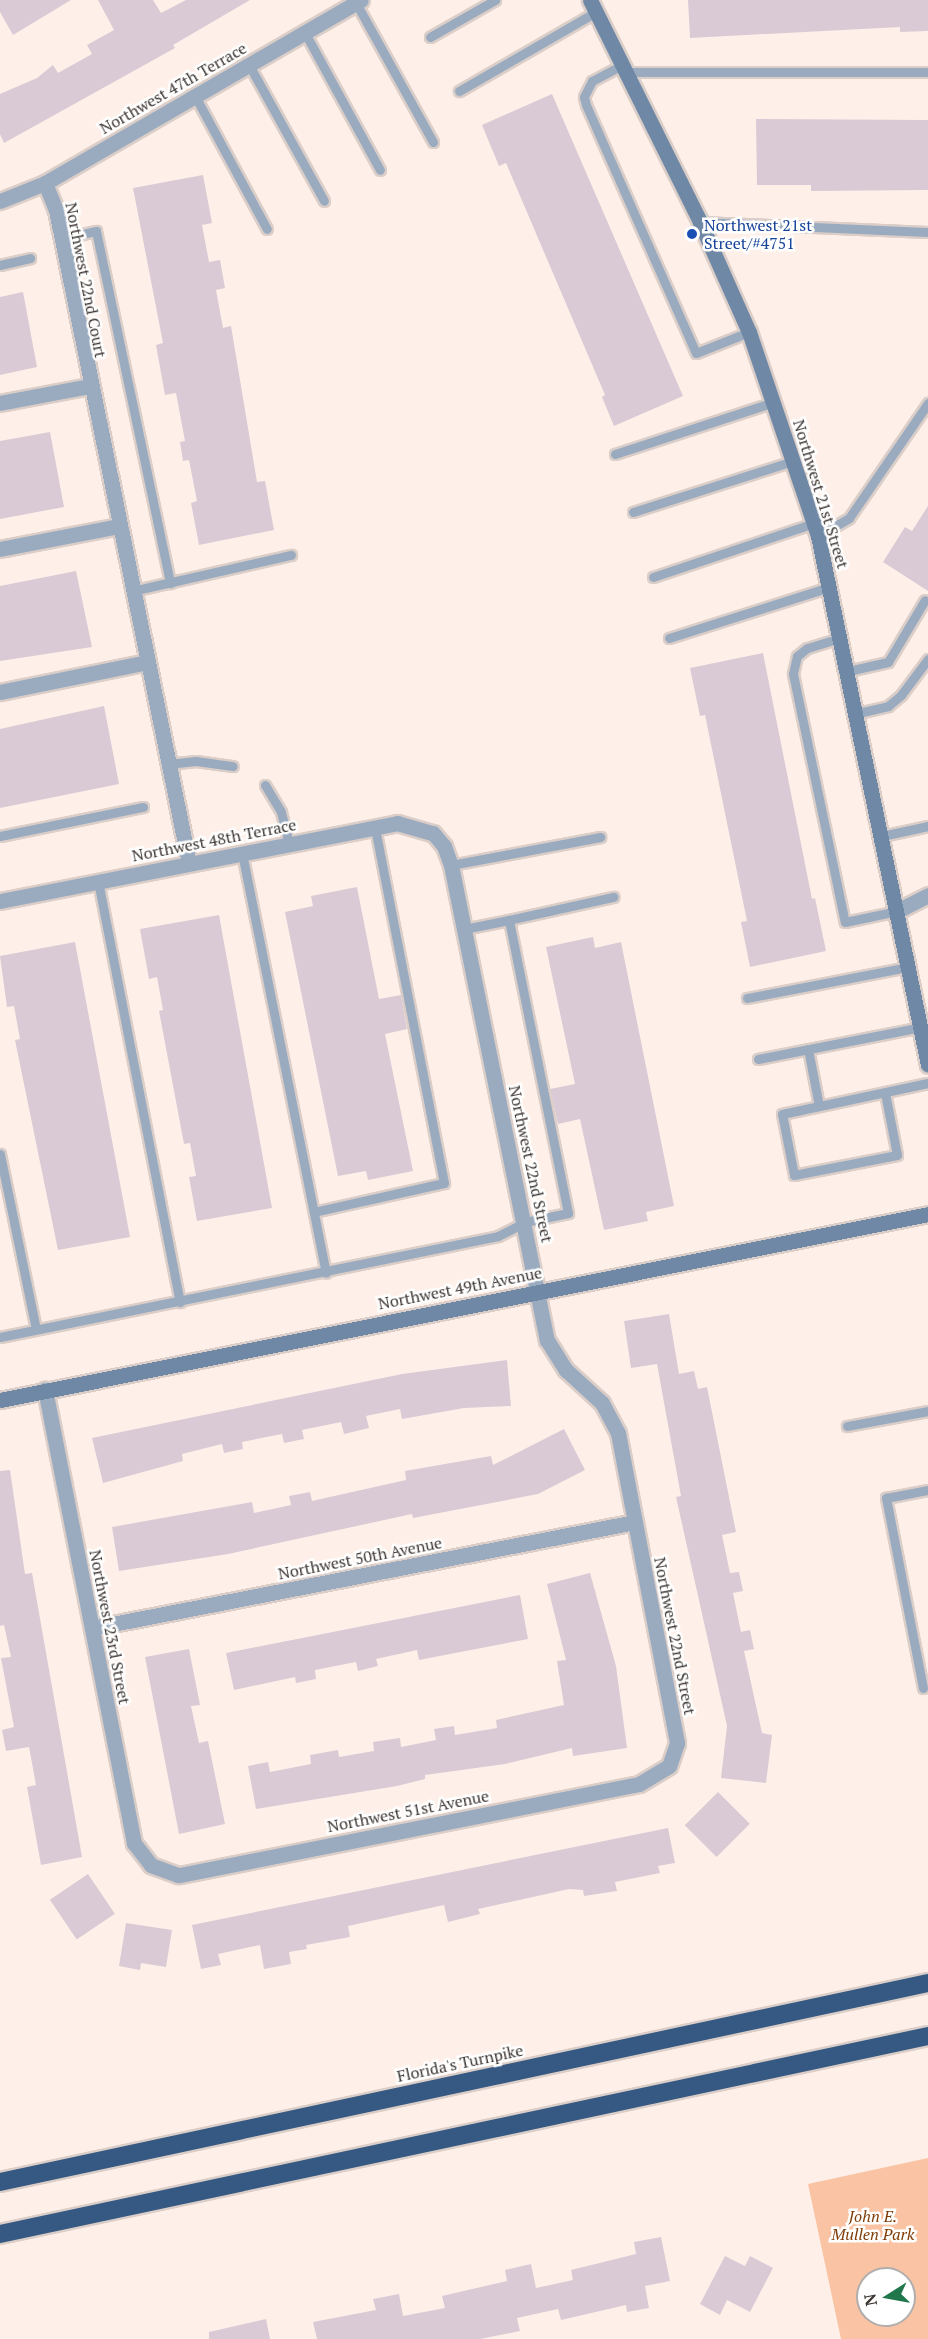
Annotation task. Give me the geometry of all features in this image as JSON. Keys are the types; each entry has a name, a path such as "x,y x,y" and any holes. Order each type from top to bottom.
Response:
{"highway":[{"name":"Florida's Turnpike","path":"0,2182 928,1983"},
{"path":"0,2234 928,2036"}],"street":[{"name":"Northwest 47th Terrace","path":"0,201 45,183 358,1"},
{"name":"Northwest 21st Street","path":"593,6 626,68 700,222 749,332 816,530 858,713 928,1065"},
{"name":"Northwest 22nd Court","path":"45,183 61,239 89,386 189,863"},
{"path":"0,403 89,386"},
{"path":"0,549 119,526"},
{"path":"0,692 147,662"},
{"name":"Northwest 48th Terrace","path":"0,901 397,823 433,833"},
{"name":"Northwest 22nd Street","path":"433,833 451,865 539,1291 547,1340 566,1370 602,1403 618,1433 677,1743 669,1766"},
{"path":"897,911 928,895"},
{"name":"Northwest 49th Avenue","path":"0,1400 928,1214"},
{"name":"Northwest 23rd Street","path":"45,1390 134,1843 151,1865"},
{"name":"Northwest 50th Avenue","path":"92,1628 635,1522"},
{"name":"Northwest 51st Avenue","path":"151,1865 178,1875 639,1784 669,1766"}],"lane":[{"path":"430,37 495,0"},
{"path":"358,1 433,142"},
{"path":"459,91 593,6"},
{"path":"304,33 380,170"},
{"path":"249,65 324,201"},
{"path":"749,332 696,353 586,105 584,97 592,81 626,68 928,72"},
{"path":"195,96 267,229"},
{"path":"700,222 928,232"},
{"path":"61,239 96,231 170,583"},
{"path":"0,265 30,258"},
{"path":"615,453 774,402"},
{"path":"653,577 816,530 849,518 928,403"},
{"path":"633,512 793,461"},
{"path":"132,591 291,555"},
{"path":"669,638 830,587"},
{"path":"848,671 888,662 925,600"},
{"path":"840,638 807,648 797,656 793,674 845,922 897,911"},
{"path":"858,713 888,706 901,695 928,659"},
{"path":"168,764 196,761 233,766"},
{"path":"265,785 281,812 289,844"},
{"path":"0,836 143,807"},
{"path":"882,836 928,826"},
{"path":"314,1212 444,1183 375,827"},
{"path":"451,865 600,837"},
{"path":"242,853 326,1274"},
{"path":"98,881 180,1302"},
{"path":"464,929 613,897"},
{"path":"0,1336 326,1274 498,1236 525,1222 568,1213 509,920"},
{"path":"747,998 908,967"},
{"path":"758,1059 921,1027"},
{"path":"808,1049 819,1106"},
{"path":"885,1093 897,1155 794,1175 782,1114 928,1083"},
{"path":"0,1154 36,1329"},
{"path":"847,1426 928,1411"},
{"path":"923,1688 886,1498 928,1490"}],"green space":[{"name":"John E. Mullen Park","path":"928,2158 928,2339 841,2339 808,2184"}],"building":[{"path":"0,0 71,0 13,35 0,12"},
{"path":"98,0 153,0 161,13 186,0 250,0 173,45 175,48 4,143 0,134 0,94 37,78 53,65 58,73 92,54 87,45 114,30"},
{"path":"688,0 928,0 928,31 900,32 900,27 690,38"},
{"path":"552,94 683,396 614,426 602,397 605,395 506,163 499,166 482,125"},
{"path":"756,119 928,120 928,190 811,191 811,185 757,185"},
{"path":"203,175 212,223 202,225 209,262 220,260 225,288 216,290 223,328 231,326 257,482 265,481 274,530 199,545 191,503 197,501 189,460 183,461 180,442 185,441 176,393 165,395 156,345 163,343 133,188"},
{"path":"23,292 37,367 0,375 0,297"},
{"path":"50,432 64,507 0,519 0,441"},
{"path":"928,506 928,591 883,562 905,527 912,531"},
{"path":"76,571 92,647 0,661 0,586"},
{"path":"763,653 812,899 815,898 826,951 750,967 741,922 747,921 705,715 700,716 690,668"},
{"path":"104,706 119,784 0,808 0,729"},
{"path":"357,887 379,999 401,995 407,1029 385,1034 413,1171 368,1180 366,1171 338,1176 285,912 313,906 311,896"},
{"path":"219,915 272,1208 197,1221 189,1177 196,1176 190,1143 184,1144 159,1011 163,1010 157,977 149,979 140,929"},
{"path":"593,937 595,948 621,942 674,1206 646,1212 648,1221 604,1230 580,1119 558,1124 550,1089 575,1084 546,947"},
{"path":"75,942 130,1237 58,1250 15,1040 20,1039 14,1006 7,1007 0,956"},
{"path":"669,1314 679,1374 694,1371 698,1389 707,1387 736,1532 722,1535 730,1573 739,1572 743,1591 733,1593 741,1632 750,1630 754,1649 744,1651 762,1733 772,1735 766,1783 721,1778 727,1726 676,1497 681,1496 657,1364 631,1368 624,1321"},
{"path":"507,1360 511,1406 464,1408 402,1419 400,1409 366,1416 369,1428 344,1434 341,1422 302,1430 304,1439 284,1443 282,1434 242,1442 243,1449 224,1453 222,1444 182,1454 183,1461 103,1483 92,1438 402,1374"},
{"path":"564,1429 585,1470 538,1494 413,1518 412,1514 228,1554 119,1571 112,1527 252,1502 254,1513 291,1505 289,1496 310,1492 312,1501 406,1480 405,1471 491,1456 493,1465"},
{"path":"10,1470 25,1574 32,1573 82,1857 41,1865 27,1787 36,1785 29,1747 6,1751 2,1730 14,1727 1,1658 11,1657 4,1625 0,1626 0,1471"},
{"path":"590,1573 616,1666 627,1748 573,1756 572,1748 505,1764 425,1775 425,1779 397,1786 256,1809 248,1766 268,1762 270,1772 311,1764 310,1755 338,1750 339,1757 374,1751 373,1742 400,1738 401,1747 436,1740 434,1729 454,1726 455,1735 497,1728 496,1720 564,1705 557,1661 566,1660 547,1584"},
{"path":"520,1595 528,1639 419,1660 417,1650 376,1659 378,1666 358,1671 356,1662 315,1670 316,1679 296,1683 295,1677 234,1690 226,1653"},
{"path":"189,1649 200,1705 191,1706 199,1743 208,1741 225,1824 179,1834 145,1657"},
{"path":"718,1792 750,1824 717,1857 685,1825"},
{"path":"668,1828 675,1863 658,1866 660,1873 615,1882 617,1891 584,1896 583,1890 569,1889 478,1909 480,1914 448,1922 444,1905 348,1926 350,1937 306,1945 307,1949 289,1952 291,1964 264,1969 260,1945 218,1954 221,1965 201,1969 192,1925"},
{"path":"88,1874 115,1914 77,1940 50,1900"},
{"path":"126,1923 172,1930 166,1967 141,1963 140,1970 119,1966"},
{"path":"661,2237 670,2281 645,2286 649,2308 627,2312 626,2305 561,2320 558,2309 517,2318 520,2331 480,2339 317,2339 313,2322 376,2310 373,2299 399,2294 403,2316 445,2308 442,2296 507,2281 505,2270 531,2264 536,2288 573,2280 571,2270 636,2254 634,2242"},
{"path":"725,2256 745,2266 750,2256 773,2268 750,2312 727,2300 720,2315 700,2304"},
{"path":"266,2319 270,2339 209,2339 209,2332"}],"place":[{"name":"Northwest 21st Street/#4751","path":"692,234"}]}
